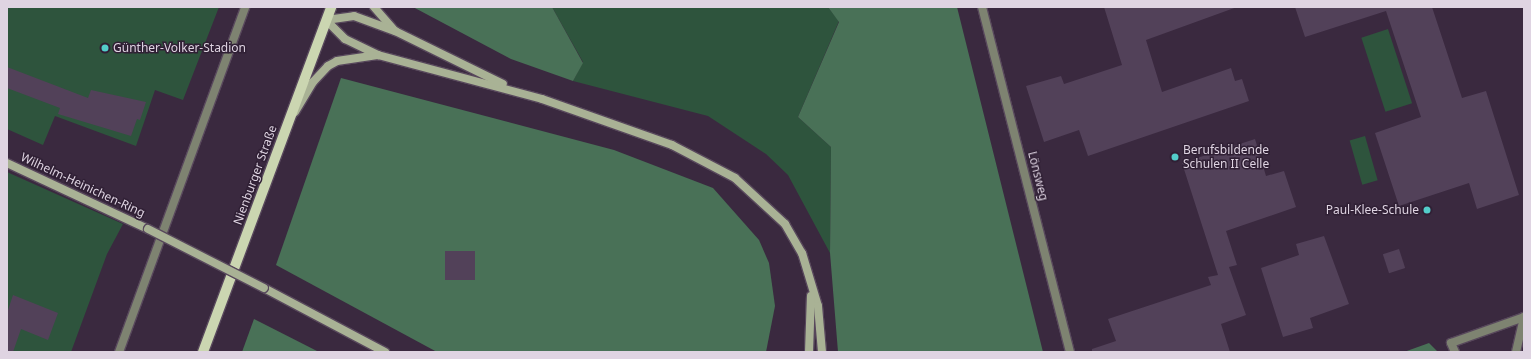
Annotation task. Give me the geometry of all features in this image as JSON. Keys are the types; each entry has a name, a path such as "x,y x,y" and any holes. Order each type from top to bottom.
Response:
{"main road":[{"name":"Nienburger Straße","path":"203,352 331,7"},
{"path":"374,7 395,31"},
{"path":"326,20 354,16 395,31 514,90"},
{"path":"326,20 345,39 378,55 514,90 672,145 735,178 785,224 810,275 822,352"},
{"path":"284,134 321,73 337,61 378,55"},
{"name":"Wilhelm-Heinichen-Ring","path":"7,163 148,229 385,352"},
{"path":"809,352 813,324 810,275"}],"street":[{"path":"118,352 245,7"},
{"name":"Lönsweg","path":"982,7 1070,352"},
{"path":"1455,352 1451,343 1524,317"},
{"path":"1516,352 1524,317"}],"green space":[{"name":"Günther-Volker-Stadion","path":"7,7 219,7 183,100 155,90 136,146 55,116 43,145 7,129"},
{"path":"413,7 552,7 583,63 573,81 511,59"},
{"path":"552,7 828,7 839,21 798,117 831,147 830,253 788,175 766,154 708,116 573,81 583,62"},
{"path":"828,7 957,7 1043,352 838,352 830,253 831,147 798,117 839,22"},
{"path":"1388,29 1412,103 1385,112 1361,38"},
{"path":"341,78 614,150 713,188 759,240 769,263 775,306 766,352 437,352 276,265"},
{"path":"1365,136 1378,180 1362,185 1350,140"},
{"path":"7,172 123,224 107,254 71,352 7,352"},
{"path":"254,319 319,352 242,352"},
{"path":"1429,343 1438,352 1404,352"}],"building":[{"path":"1104,7 1237,7 1146,40 1162,92 1231,68 1235,81 1242,79 1249,101 1088,156 1079,130 1044,142 1026,86 1061,76 1064,84 1122,65"},
{"path":"1295,7 1432,7 1462,98 1486,91 1519,195 1477,209 1469,183 1399,206 1375,133 1421,117 1386,11 1305,37"},
{"path":"7,67 88,98 91,90 146,102 140,120 137,119 131,136 58,114 60,108 7,88"},
{"path":"1255,139 1266,176 1284,171 1296,207 1226,231 1237,265 1229,267 1246,315 1221,324 1230,352 1092,352 1092,349 1116,341 1108,319 1211,285 1208,277 1218,275 1182,163"},
{"path":"1324,236 1349,304 1310,318 1313,328 1283,337 1261,268 1299,255 1296,244"},
{"path":"1399,249 1405,268 1389,273 1383,254"},
{"path":"445,251 475,251 475,280 445,280"},
{"path":"13,295 58,313 48,340 21,329 13,352 7,352 7,313"}],"place":[{"name":"Günther-Volker-Stadion","path":"105,48"},
{"name":"Berufsbildende Schulen II Celle","path":"1175,157"},
{"name":"Paul-Klee-Schule","path":"1427,210"}]}
